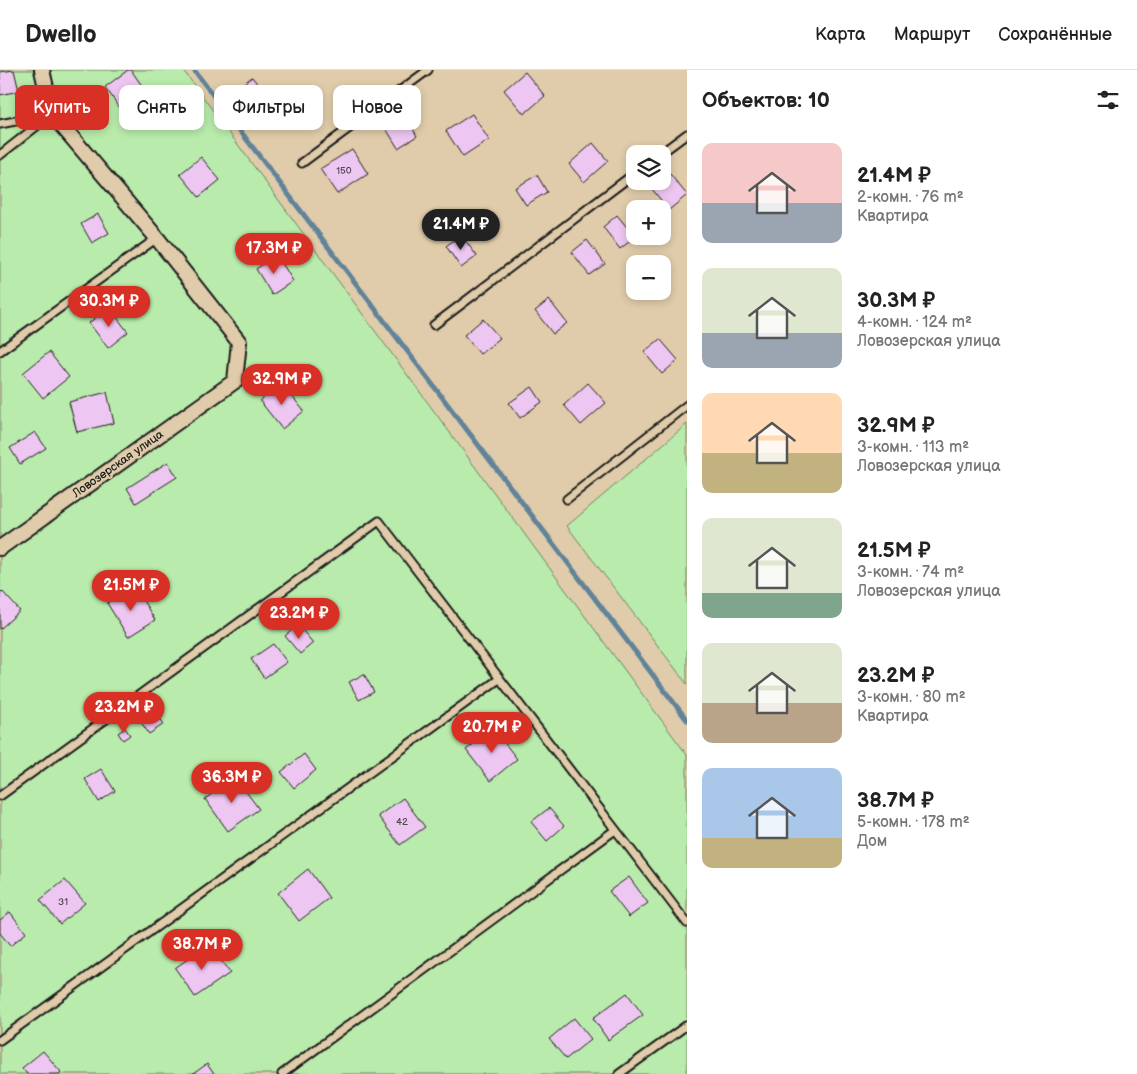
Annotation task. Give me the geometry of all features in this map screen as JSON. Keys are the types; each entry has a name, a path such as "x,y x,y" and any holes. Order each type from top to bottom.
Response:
{"street":[{"path":"42,70 45,85"},
{"path":"66,130 157,238"},
{"name":"Ловозерская улица","path":"0,548 235,381 240,342 157,238"}],"lane":[{"path":"302,163 428,70"},
{"path":"0,124 15,121"},
{"path":"0,155 32,130"},
{"path":"671,146 687,134"},
{"path":"434,325 626,180"},
{"path":"0,351 157,238"},
{"path":"567,499 687,405"},
{"path":"0,796 379,521 687,923"},
{"path":"0,1040 499,678"},
{"path":"282,1074 615,830"},
{"path":"619,1074 687,1025"}],"green space":[{"path":"0,70 183,70 194,85 119,85 119,130 204,130 204,99 214,112 214,130 227,130 687,755 687,1074 0,1074"},
{"path":"687,424 687,684 567,526"}],"building":[{"path":"14,70 18,85 15,85 15,92 0,95 0,72"},
{"path":"128,70 131,70 141,85 119,85 119,107 109,93 108,85"},
{"path":"525,72 545,96 524,114 504,90"},
{"path":"252,77 258,85 242,85"},
{"path":"472,114 489,140 463,157 446,131"},
{"path":"387,130 414,130 417,136 398,148"},
{"path":"593,143 608,161 584,182 569,164"},
{"path":"352,149 368,174 337,194 320,169"},
{"path":"201,157 220,180 199,197 180,174"},
{"path":"537,175 547,192 526,205 515,188"},
{"path":"671,175 687,195 671,208 671,200 661,200 653,190 671,190"},
{"path":"98,214 109,233 92,243 81,224"},
{"path":"617,215 626,226 626,244 620,249 603,227"},
{"path":"461,235 477,256 461,268 446,246"},
{"path":"587,240 605,264 589,275 572,252"},
{"path":"277,255 293,281 272,295 256,269"},
{"path":"549,300 567,323 553,334 535,311"},
{"path":"109,307 128,332 108,348 89,323"},
{"path":"483,319 500,338 480,354 464,335"},
{"path":"660,339 678,360 662,374 644,352"},
{"path":"49,352 69,377 43,398 23,373"},
{"path":"281,383 304,411 282,429 260,401"},
{"path":"588,383 606,403 581,425 564,405"},
{"path":"532,387 542,402 520,418 509,403"},
{"path":"107,392 114,423 77,432 69,402"},
{"path":"35,432 46,448 20,464 10,448"},
{"path":"168,462 177,477 136,503 127,488"},
{"path":"134,586 155,620 128,637 107,603"},
{"path":"2,591 20,611 0,629 0,593"},
{"path":"298,625 313,643 300,654 285,636"},
{"path":"273,644 287,662 264,678 251,659"},
{"path":"364,674 374,692 359,700 349,682"},
{"path":"151,706 164,724 149,734 137,716"},
{"path":"125,728 130,735 123,740 118,733"},
{"path":"493,728 517,759 490,781 466,750"},
{"path":"304,754 316,770 294,788 281,772"},
{"path":"101,769 115,791 99,802 85,779"},
{"path":"235,777 259,809 228,831 205,799"},
{"path":"403,798 425,827 400,845 378,816"},
{"path":"549,808 564,826 547,841 531,822"},
{"path":"308,869 329,898 299,921 278,893"},
{"path":"629,877 648,903 629,917 609,891"},
{"path":"65,880 85,903 60,924 40,900"},
{"path":"10,912 26,933 10,946 0,933 0,920"},
{"path":"209,944 230,973 195,997 175,968"},
{"path":"627,993 643,1015 608,1040 593,1018"},
{"path":"574,1018 591,1039 566,1059 549,1039"},
{"path":"43,1051 61,1072 59,1074 27,1074 22,1068"},
{"path":"207,1064 214,1074 193,1074"}],"waterway":[{"path":"194,70 687,720"}]}
